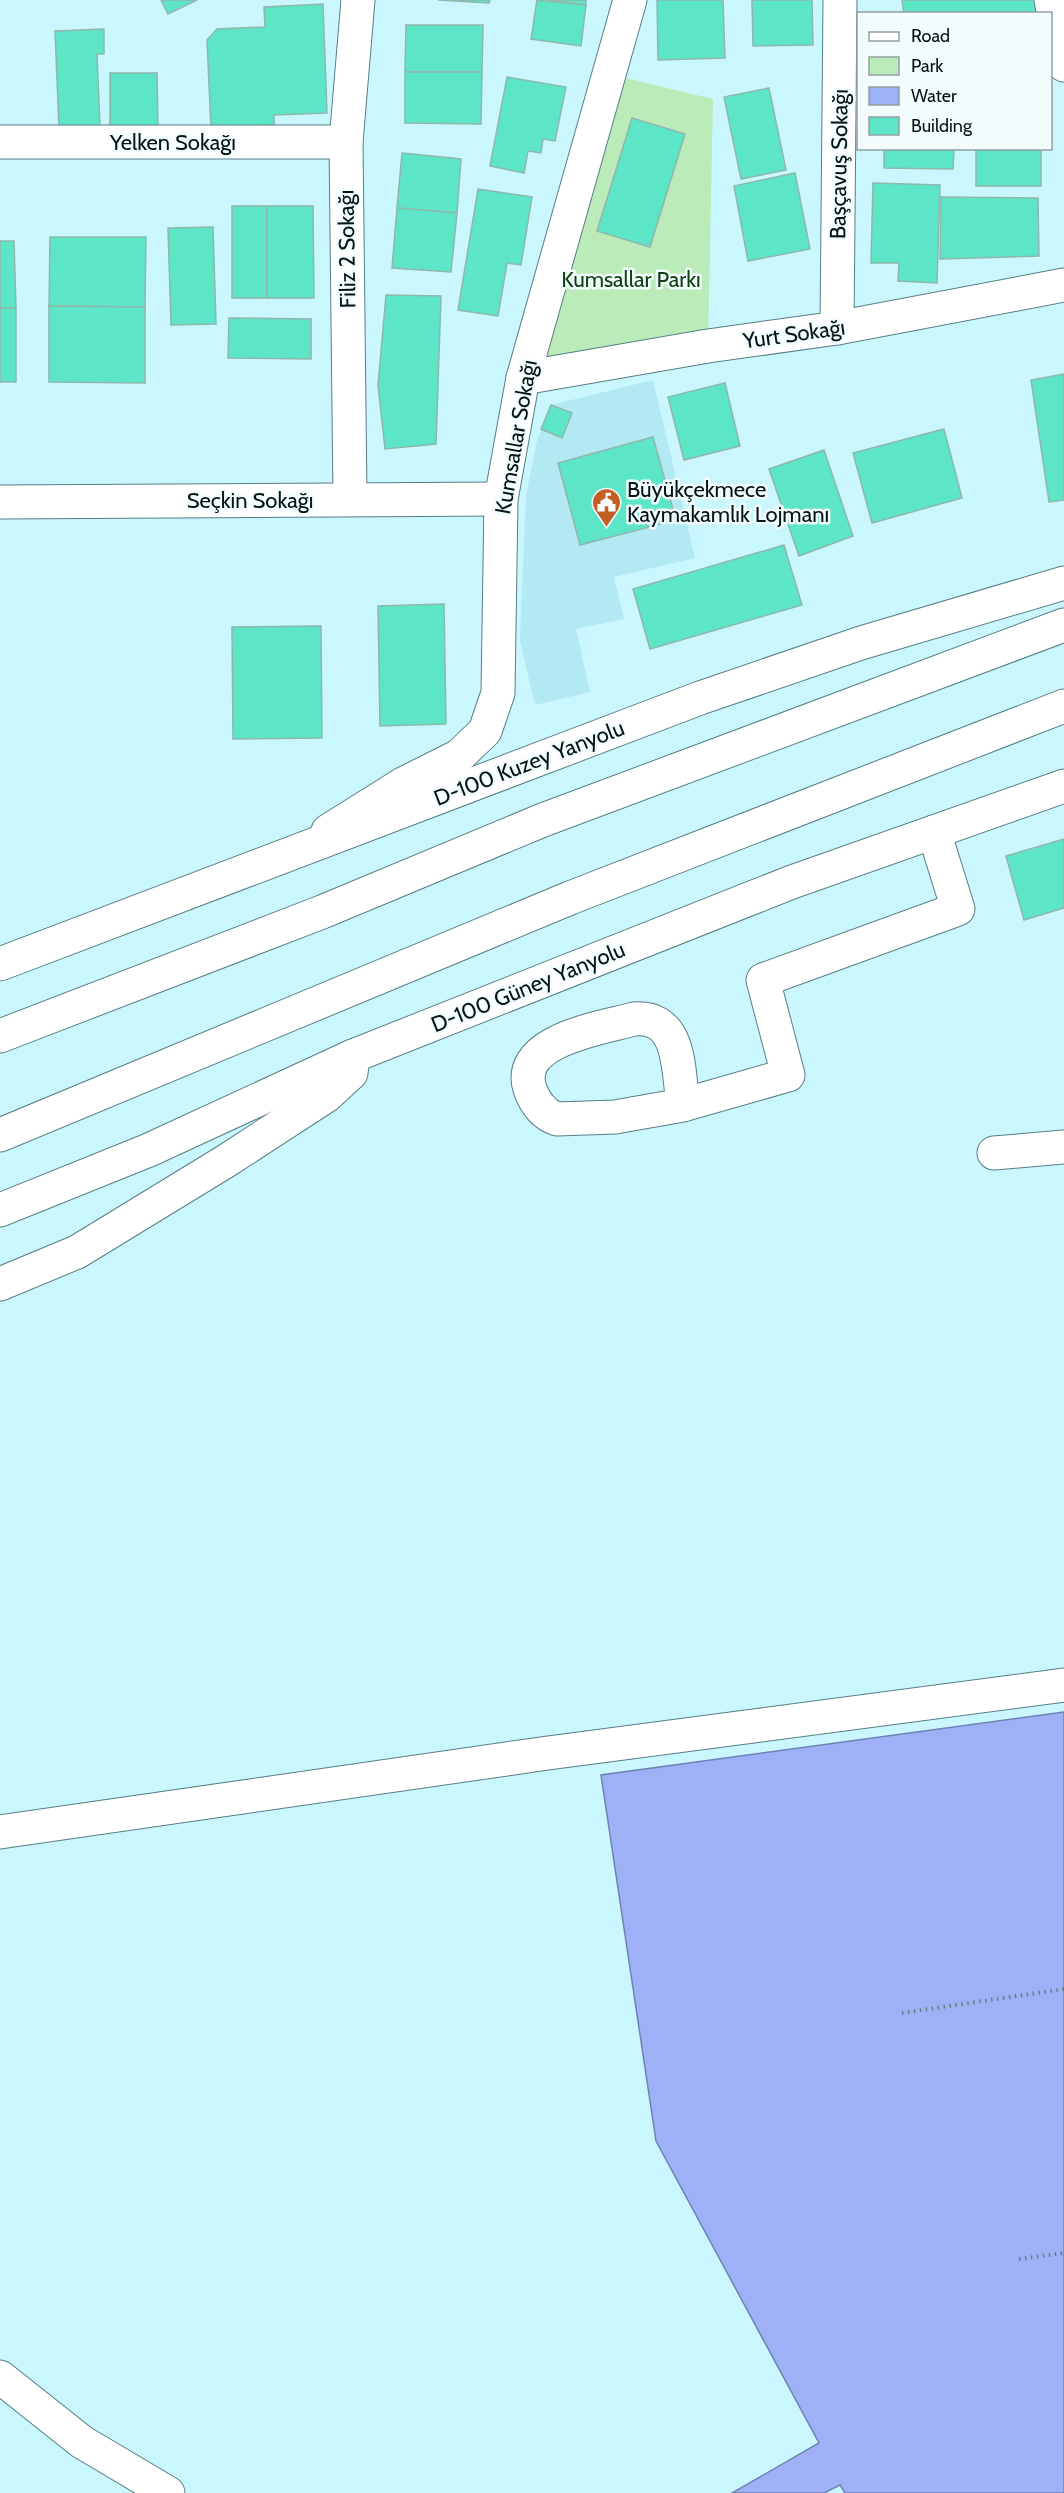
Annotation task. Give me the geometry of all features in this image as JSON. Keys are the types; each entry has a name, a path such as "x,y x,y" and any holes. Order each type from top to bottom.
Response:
{"main road":[{"name":"Filiz 2 Sokağı","path":"350,499 346,142 358,0"},
{"name":"Kumsallar Sokağı","path":"295,852 403,784 459,756 485,731 498,693 501,499 523,378 630,0"},
{"name":"Başçavuş Sokağı","path":"837,328 840,0"},
{"path":"1052,0 1064,65"},
{"name":"Yelken Sokağı","path":"0,142 346,142"},
{"name":"Yurt Sokağı","path":"523,378 708,346 837,328 1064,285"},
{"name":"Seçkin Sokağı","path":"0,502 501,499"},
{"name":"D-100 Kuzey Yanyolu","path":"0,964 700,698 861,643 1064,583"},
{"path":"0,1036 322,912 543,820 1064,625"},
{"path":"0,1135 570,898 1064,706"},
{"name":"D-100 Güney Yanyolu","path":"0,1210 149,1150 352,1056 792,882 1064,786"},
{"path":"683,1105 674,1042 662,1025 644,1018 633,1018 546,1046 531,1063 528,1074 529,1085 537,1105 557,1119 615,1117 683,1105 788,1075 763,980 958,909 934,832"},
{"path":"0,1284 77,1252 226,1161 326,1096 351,1073 352,1056"},
{"path":"994,1153 1064,1147"},
{"path":"0,1832 548,1753 1064,1685"},
{"path":"0,2377 82,2442 168,2493"}],"path":[{"path":"902,2013 1064,1989"},
{"path":"1019,2259 1064,2253"}],"shaded area":[{"name":"Büyükçekmece Kaymakamlık Lojmanı","path":"653,380 695,558 614,577 624,619 576,629 590,692 535,705 520,641 526,496 537,441 551,405"}],"green space":[{"name":"Kumsallar Parkı","path":"608,74 713,99 708,346 523,378"}],"water":[{"path":"1064,1712 1064,2493 845,2493 840,2485 824,2493 732,2493 819,2443 656,2141 601,1775"}],"building":[{"path":"161,0 197,0 168,14"},
{"path":"438,0 490,0 489,3"},
{"path":"537,0 586,5 581,46 531,39"},
{"path":"548,0 586,0 586,5"},
{"path":"657,0 723,0 725,58 658,60"},
{"path":"752,0 812,0 813,45 753,46"},
{"path":"902,0 1036,0 1038,12 904,12"},
{"path":"323,4 327,113 274,115 274,125 211,128 207,40 217,29 265,27 264,7"},
{"path":"406,25 483,25 482,72 405,72"},
{"path":"104,29 104,54 97,54 100,126 59,128 55,31"},
{"path":"405,72 482,72 481,124 405,123"},
{"path":"110,73 157,73 158,129 110,129"},
{"path":"507,77 566,87 555,141 543,139 541,153 528,151 524,173 490,166"},
{"path":"769,88 786,170 741,179 724,97"},
{"path":"632,118 685,134 650,247 597,231"},
{"path":"884,150 954,150 953,169 884,168"},
{"path":"976,150 1041,150 1041,186 976,186"},
{"path":"402,153 461,159 457,213 397,208"},
{"path":"795,173 810,249 748,261 734,186"},
{"path":"873,183 940,185 937,283 898,281 899,263 871,263"},
{"path":"478,189 532,197 521,265 507,263 498,316 458,310"},
{"path":"941,197 1038,198 1039,256 940,259"},
{"path":"232,206 267,206 267,298 232,298"},
{"path":"267,206 313,206 314,298 267,298"},
{"path":"397,208 457,213 451,272 392,268"},
{"path":"213,227 216,324 171,325 168,228"},
{"path":"50,237 146,237 145,307 49,306"},
{"path":"0,241 14,241 16,308 0,308"},
{"path":"386,295 441,296 436,444 385,449 378,385"},
{"path":"49,306 145,307 145,383 49,382"},
{"path":"0,308 16,308 16,382 0,382"},
{"path":"229,318 311,319 311,359 228,358"},
{"path":"1064,374 1064,500 1049,502 1031,380"},
{"path":"725,383 740,446 684,460 668,397"},
{"path":"551,405 572,413 562,438 541,429"},
{"path":"944,429 962,498 872,523 853,453"},
{"name":"Büyükçekmece Kaymakamlık Lojmanı","path":"653,437 676,520 580,545 558,463"},
{"path":"824,450 853,536 799,556 769,469"},
{"path":"784,545 802,605 650,649 633,589"},
{"path":"444,604 446,724 380,726 378,606"},
{"path":"321,626 322,738 233,739 232,627"},
{"path":"1064,839 1064,908 1024,920 1006,856"}],"place":[{"name":"Büyükçekmece Kaymakamlık Lojmanı","path":"606,528"}]}
